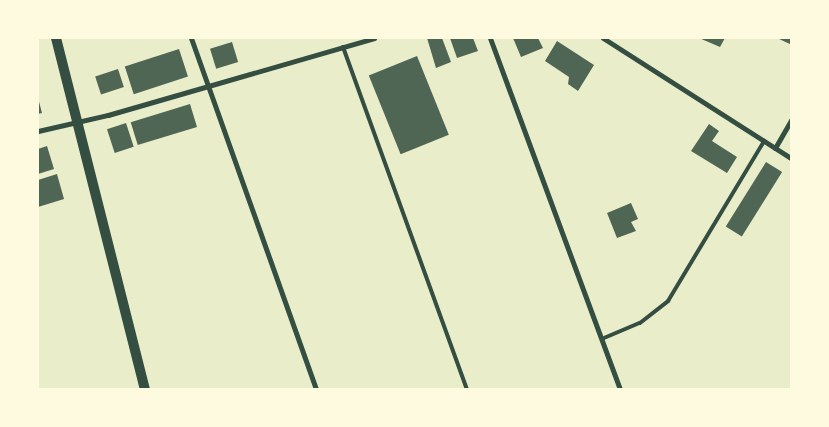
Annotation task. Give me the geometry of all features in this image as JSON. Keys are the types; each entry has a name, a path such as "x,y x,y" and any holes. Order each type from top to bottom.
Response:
{"main road":[{"path":"56,38 145,390"}],"street":[{"path":"191,38 316,390"},
{"path":"38,131 77,123 374,38"},
{"path":"490,38 604,338 620,390"},
{"path":"603,38 792,159"},
{"path":"775,148 792,118"}],"lane":[{"path":"343,47 467,390"},
{"path":"604,338 640,323 668,300 764,141"}],"building":[{"path":"427,38 442,38 451,62 436,68"},
{"path":"450,38 473,38 478,51 457,58"},
{"path":"513,38 538,38 543,48 521,57"},
{"path":"699,38 725,38 720,47"},
{"path":"777,38 792,38 792,45"},
{"path":"557,41 594,65 578,91 568,84 569,77 545,61"},
{"path":"232,42 238,62 216,69 210,49"},
{"path":"179,49 188,77 134,94 125,67"},
{"path":"417,56 449,135 401,154 369,75"},
{"path":"118,69 124,87 101,94 95,76"},
{"path":"38,98 42,113 38,114"},
{"path":"190,104 197,127 138,145 131,122"},
{"path":"126,123 134,147 115,153 107,129"},
{"path":"709,124 719,131 712,141 737,157 727,173 691,151"},
{"path":"47,146 54,169 38,174 38,149"},
{"path":"766,162 782,172 742,237 726,226"},
{"path":"57,174 64,199 38,207 38,180"},
{"path":"631,203 638,219 631,222 636,231 617,238 607,213"}]}
